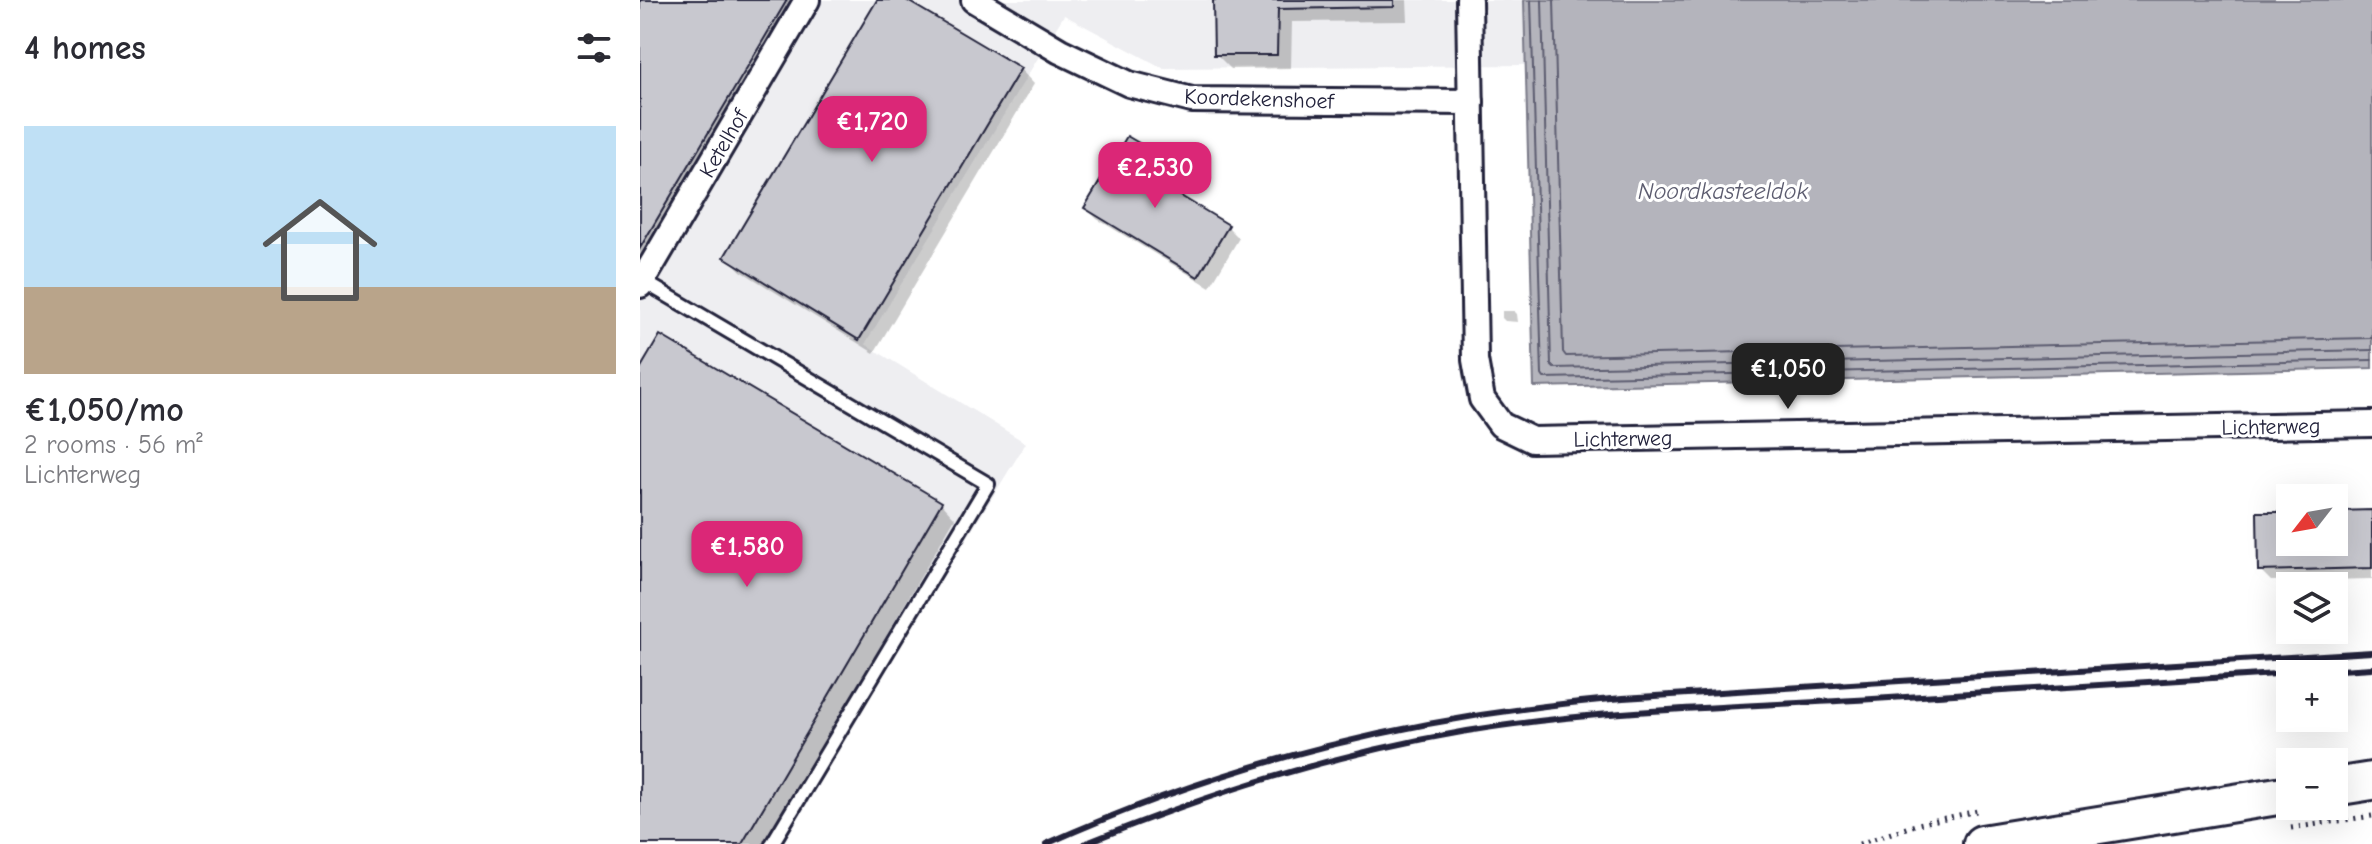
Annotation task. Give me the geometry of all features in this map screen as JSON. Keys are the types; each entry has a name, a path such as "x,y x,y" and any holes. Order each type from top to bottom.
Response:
{"main road":[{"path":"2348,785 2372,781"},
{"path":"1990,835 2276,796"}],"street":[{"name":"Ketelhof","path":"641,283 807,0"},
{"name":"Koordekenshoef","path":"974,0 1060,51 1129,84 1192,100 1471,102"},
{"name":"Lichterweg","path":"1469,0 1475,360 1482,399 1501,425 1532,440 2372,424"}],"lane":[{"path":"641,283 988,484 772,844"}],"path":[{"path":"1859,844 1918,824 1990,835"}],"shaded area":[{"path":"640,0 1524,0 1525,65 1163,68 1064,15 865,344 1026,443 777,844 640,844"}],"water":[{"name":"Noordkasteeldok","path":"1524,0 2372,0 2372,368 1534,387"}],"building":[{"path":"640,0 787,0 640,248"},
{"path":"877,0 906,0 1021,68 859,340 724,257"},
{"path":"1213,0 1394,0 1394,7 1278,9 1277,55 1214,55"},
{"path":"1127,136 1163,157 1151,178 1229,225 1198,277 1084,208"},
{"path":"660,335 942,502 742,844 640,844 640,369"},
{"path":"2372,510 2372,568 2258,571 2257,512 2276,512 2276,556 2348,556 2348,511"}],"railway":[{"path":"1046,844 1116,814 1257,765 1328,746 1473,716 1623,698 2372,652"},
{"path":"1084,844 1178,808 1320,763 1417,740 1517,724 1670,710 2372,668"}]}
